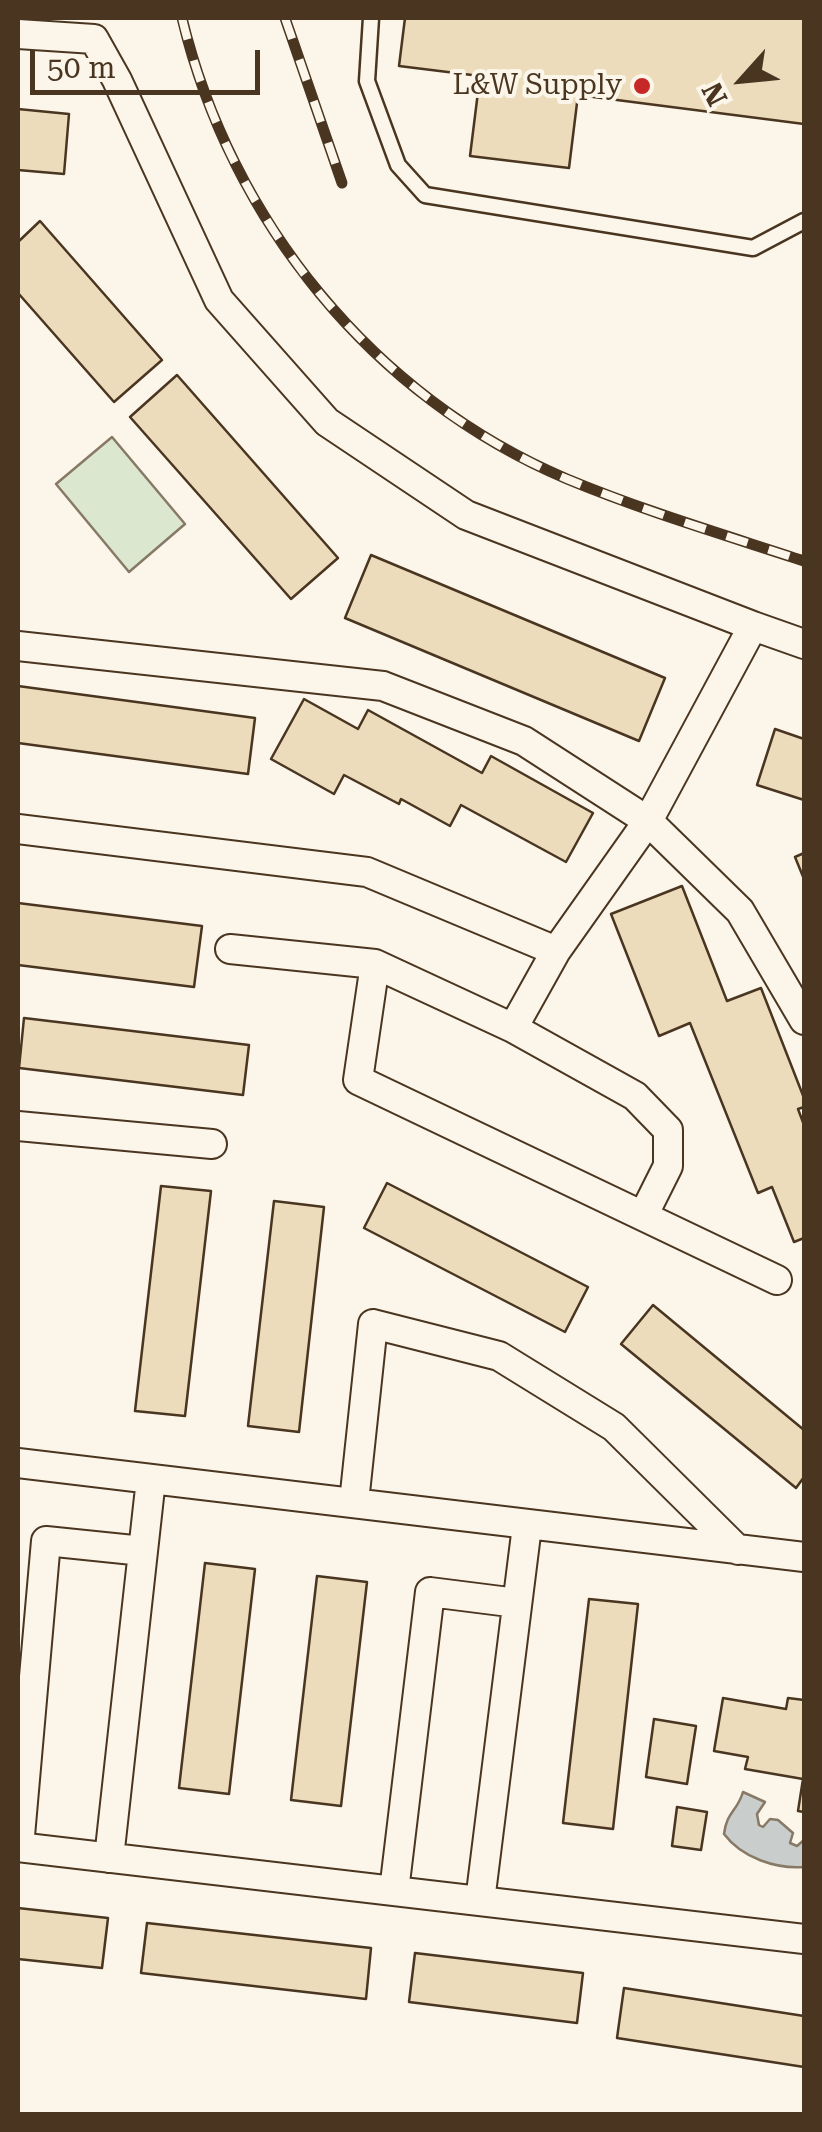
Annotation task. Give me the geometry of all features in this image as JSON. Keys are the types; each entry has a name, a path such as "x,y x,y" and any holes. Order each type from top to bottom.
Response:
{"street":[{"path":"18,34 93,28 219,300 327,422 466,515 804,644"},
{"path":"513,1028 556,951 648,822 753,626"},
{"path":"18,646 383,686 524,742 648,822 740,910 804,1020"},
{"path":"18,830 367,872 556,951"},
{"path":"230,949 375,964 513,1028 635,1096 668,1130 668,1166 643,1216"},
{"path":"375,964 358,1080 778,1280"},
{"path":"18,1126 212,1144"},
{"path":"354,1502 372,1324 499,1356 614,1427 738,1550"},
{"path":"18,1463 804,1557"},
{"path":"108,1858 151,1479"},
{"path":"480,1901 528,1526"},
{"path":"143,1551 46,1541 18,1847 804,1939"},
{"path":"394,1891 430,1592 517,1603"}],"lane":[{"path":"371,18 367,81 398,165 425,195 754,248 804,221"}],"green space":[{"path":"112,437 185,524 129,572 56,484"}],"shaded area":[{"path":"743,1792 765,1802 757,1814 759,1825 763,1827 770,1819 778,1820 793,1833 790,1843 797,1846 804,1840 804,1867 760,1860 740,1850 724,1834"}],"building":[{"name":"L&W Supply","path":"405,18 804,18 804,124 578,95 569,168 470,156 480,76 399,66"},
{"path":"18,109 69,114 64,174 18,170"},
{"path":"40,221 162,360 114,402 18,293 18,242"},
{"path":"177,375 338,558 291,599 130,417"},
{"path":"371,555 665,678 639,741 345,618"},
{"path":"18,686 255,718 248,774 18,743"},
{"path":"304,699 358,729 368,710 482,773 491,756 593,813 566,862 461,805 450,826 401,799 399,804 344,775 334,794 271,759"},
{"path":"775,729 804,739 804,800 757,785"},
{"path":"804,853 804,879 795,857"},
{"path":"682,886 727,1001 761,988 804,1098 804,1107 798,1109 804,1125 804,1238 794,1242 772,1187 758,1193 690,1023 659,1036 611,914"},
{"path":"18,903 202,926 194,987 18,965"},
{"path":"24,1018 249,1045 243,1095 19,1068"},
{"path":"387,1183 588,1287 565,1332 364,1228"},
{"path":"161,1186 211,1191 185,1416 135,1411"},
{"path":"274,1201 324,1207 299,1432 248,1426"},
{"path":"653,1305 804,1430 804,1477 796,1488 621,1344"},
{"path":"205,1563 255,1569 229,1794 179,1788"},
{"path":"317,1576 367,1582 341,1806 291,1800"},
{"path":"589,1599 638,1604 613,1829 563,1823"},
{"path":"723,1698 786,1709 788,1698 804,1700 804,1812 798,1811 803,1779 745,1769 748,1757 714,1751"},
{"path":"654,1719 696,1726 687,1784 646,1777"},
{"path":"677,1807 707,1812 701,1850 672,1846"},
{"path":"18,1908 108,1918 102,1968 18,1959"},
{"path":"147,1923 371,1948 366,1999 141,1973"},
{"path":"415,1953 583,1973 577,2023 409,2002"},
{"path":"624,1988 804,2016 804,2067 617,2038"}],"railway":[{"path":"182,18 205,93 236,164 274,231 320,294 373,351 432,401 497,444 567,479 804,561"},
{"path":"285,18 342,183"}],"place":[{"name":"L&W Supply","path":"642,86"}]}
